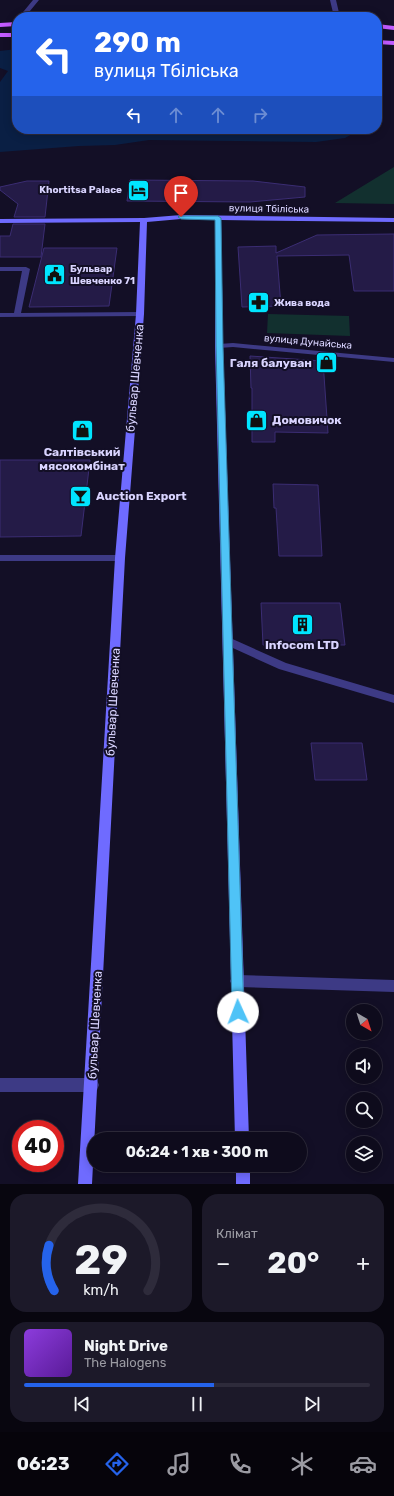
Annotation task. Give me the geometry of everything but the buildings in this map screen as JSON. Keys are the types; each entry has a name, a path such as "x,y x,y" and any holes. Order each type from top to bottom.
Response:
{"main road":[{"path":"0,24 12,24"},
{"path":"382,27 394,28"},
{"path":"0,35 12,35"},
{"path":"382,42 394,43"}],"street":[{"path":"26,12 36,0"},
{"path":"332,0 336,12"},
{"path":"218,218 219,346 242,1132"},
{"name":"вулиця Тбіліська","path":"0,220 144,220 218,218 394,220"},
{"name":"бульвар Шевченка","path":"85,1184 92,1085 120,558 140,314 144,220"},
{"path":"0,269 26,269 17,315"},
{"path":"0,315 140,314"},
{"name":"вулиця Дунайська","path":"219,346 233,345 394,360"},
{"path":"0,558 120,558"},
{"path":"228,640 283,666 394,699"},
{"path":"237,981 394,986"},
{"path":"0,1085 92,1085"},
{"path":"243,1172 243,1184"}],"green space":[{"path":"394,167 394,204 335,203"},
{"path":"268,314 349,316 350,336 267,333"}],"water":[{"path":"12,50 12,134 352,134 345,138 316,142 149,140 115,145 0,152 0,82 8,71 0,68 0,51"}],"place":[{"name":"Khortitsa Palace","path":"138,190"},
{"name":"Бульвар Шевченко 71","path":"54,275"},
{"name":"Жива вода","path":"259,303"},
{"name":"Галя балуван","path":"327,363"},
{"name":"Домовичок","path":"257,420"},
{"name":"Салтівський мясокомбінат","path":"82,431"},
{"name":"Auction Export","path":"80,496"},
{"name":"Infocom LTD","path":"302,624"}],"route":[{"path":"181,217 218,218 219,346 238,1012"}]}
